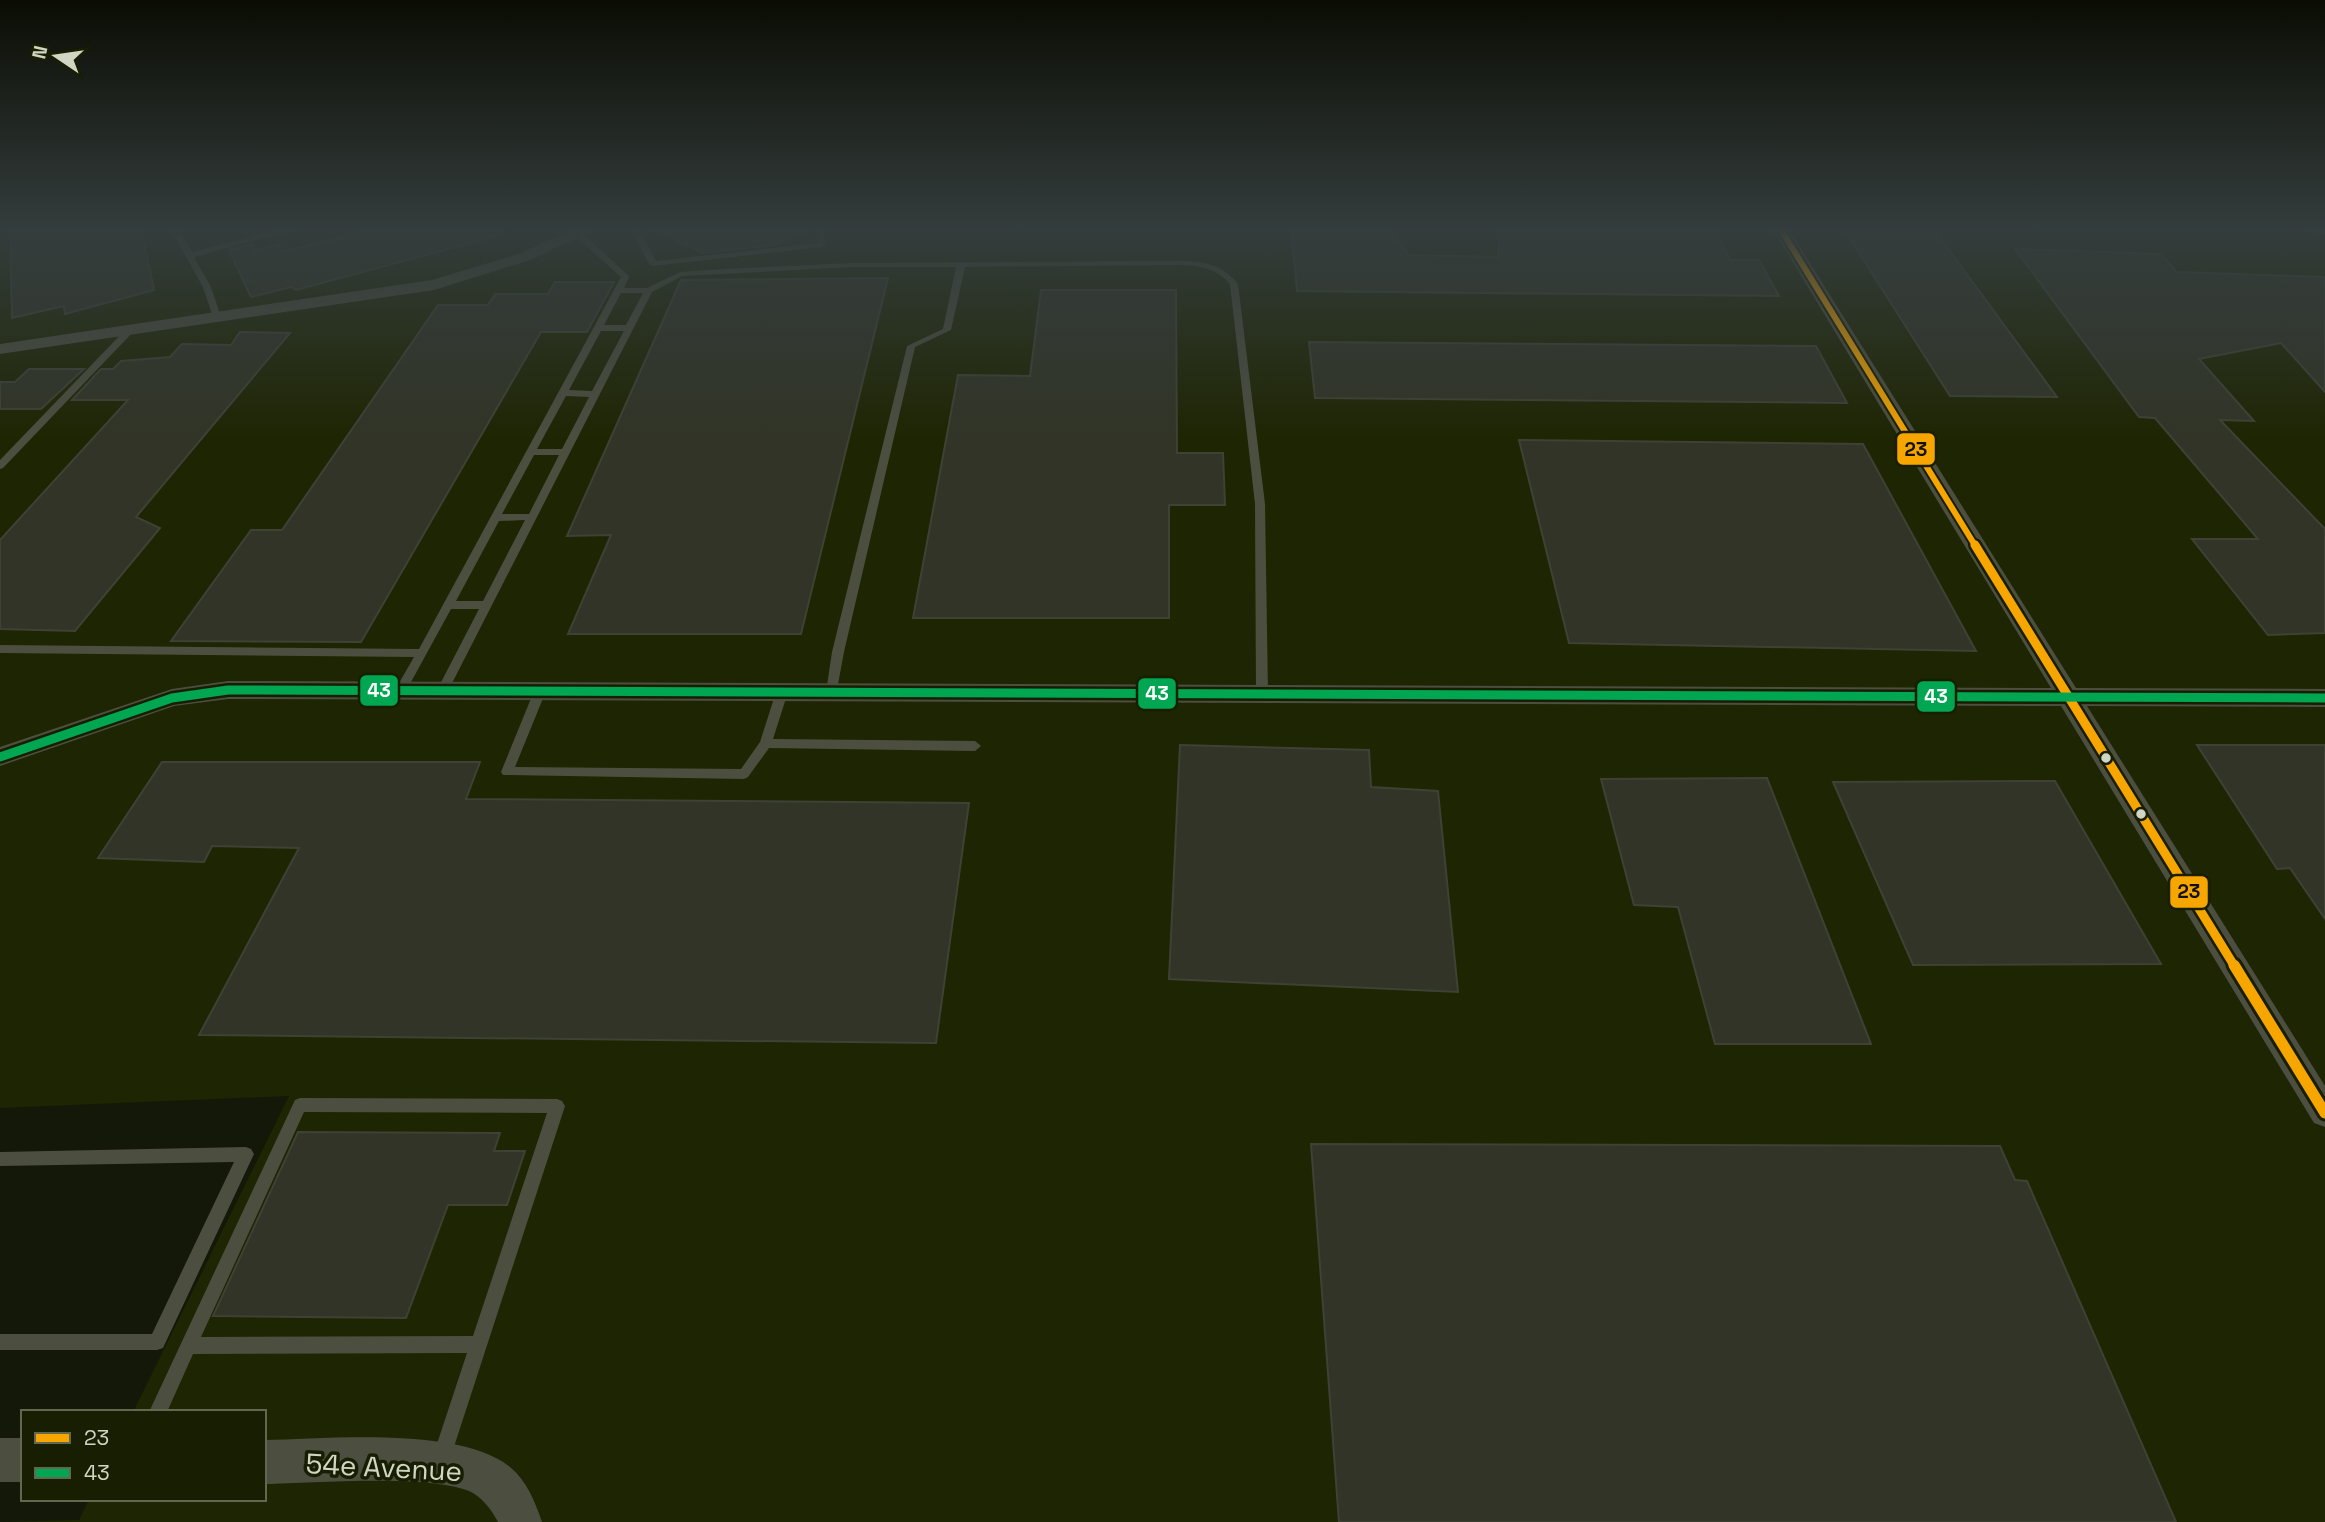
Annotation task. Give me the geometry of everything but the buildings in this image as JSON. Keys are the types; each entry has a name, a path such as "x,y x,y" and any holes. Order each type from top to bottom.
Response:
{"street":[{"path":"0,349 339,299"},
{"path":"1823,299 2325,1113"},
{"path":"0,757 172,698 228,690 2325,698"},
{"path":"0,1460 21,1460"},
{"name":"54e Avenue","path":"266,1462 467,1469 492,1481 511,1501 520,1522"}],"lane":[{"path":"211,299 217,317"},
{"path":"401,690 613,299"},
{"path":"443,691 644,299"},
{"path":"832,692 838,652 911,346 947,330 954,299"},
{"path":"1236,299 1260,504 1262,693"},
{"path":"598,328 630,328"},
{"path":"0,466 130,330"},
{"path":"563,393 596,394"},
{"path":"530,452 566,452"},
{"path":"495,518 532,517"},
{"path":"448,605 487,605"},
{"path":"0,649 422,653"},
{"path":"540,691 507,772 744,774 766,743 782,692"},
{"path":"766,743 975,747"},
{"path":"159,1410 300,1105 557,1106 438,1466"},
{"path":"0,1159 246,1154 157,1342 0,1342"},
{"path":"189,1346 480,1344"}],"shaded area":[{"path":"0,299 2325,299 2325,1522 0,1522 79,1520 88,1501 266,1501 266,1410 134,1410 289,1096 0,1108"}],"transit line":[{"name":"23","path":"1824,299 2325,1113"},
{"name":"43","path":"0,757 172,698 228,690 2325,698"}]}
